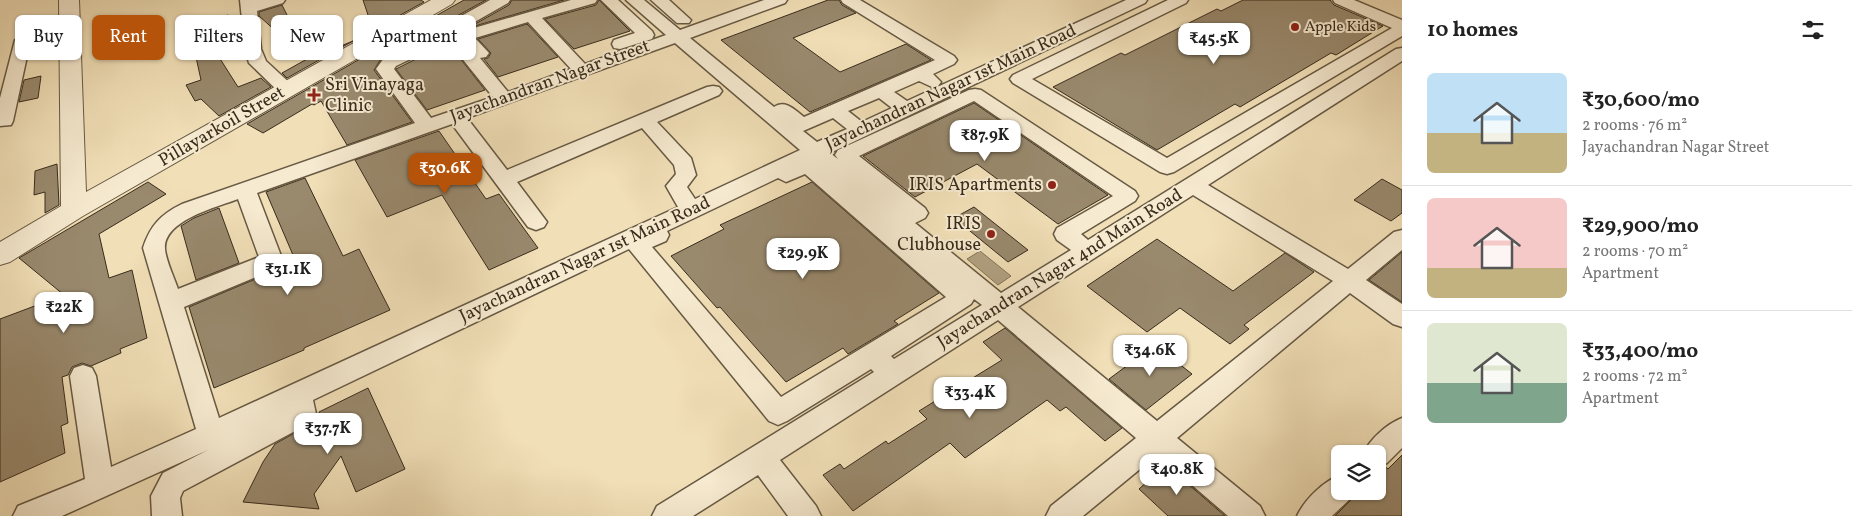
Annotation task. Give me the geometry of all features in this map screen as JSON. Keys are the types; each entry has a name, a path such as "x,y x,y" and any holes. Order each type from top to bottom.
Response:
{"street":[{"path":"69,0 70,15"},
{"path":"277,0 249,4 254,49 258,63 287,90"},
{"name":"Pillayarkoil Street","path":"0,255 74,210 445,0"},
{"path":"474,15 502,0"},
{"path":"476,32 589,0"},
{"path":"531,16 577,66 646,35 609,0"},
{"path":"675,28 742,0"},
{"name":"Jayachandran Nagar Street","path":"211,435 154,248 157,237 164,225 174,216 189,209 456,116 509,92 675,28 779,0"},
{"path":"793,0 692,37 802,125 948,60 849,0"},
{"name":"Jayachandran Nagar 1st Main Road","path":"28,516 100,486 211,435 1140,0"},
{"path":"1180,0 1019,79 1167,167 1402,27"},
{"path":"1341,0 1402,27"},
{"path":"1372,0 1402,12"},
{"path":"647,2 815,152 1250,516"},
{"path":"1075,30 1096,41"},
{"path":"427,126 386,69 390,62 446,34 451,34 509,92"},
{"path":"476,51 509,92"},
{"path":"4,121 18,60"},
{"path":"71,60 74,210"},
{"name":"Jayachandran Nagar 4nd Main Road","path":"667,516 1193,185 1396,64"},
{"path":"920,74 946,91"},
{"path":"881,90 906,109"},
{"path":"504,179 713,91"},
{"path":"899,222 917,213 845,155 975,94 1128,196 1065,234 1088,251"},
{"path":"836,110 860,130"},
{"path":"456,116 536,222"},
{"path":"645,120 684,163 686,174 676,186 691,210"},
{"path":"807,165 963,298 873,355 778,413 637,244 807,165"},
{"path":"1193,185 1350,281 1402,317"},
{"path":"172,302 272,261 245,190"},
{"path":"1067,514 1402,238"},
{"path":"873,355 893,374"},
{"path":"83,376 100,486"},
{"path":"167,516 166,496 173,482 303,414 298,394"},
{"path":"1386,445 1402,430"},
{"path":"761,457 806,516"},
{"path":"1312,516 1331,498"}],"shaded area":[{"path":"980,251 1011,276 998,285 967,259"}],"building":[{"path":"363,0 421,0 424,2 400,15 368,15"},
{"path":"464,0 486,0 459,15 437,15"},
{"path":"512,0 564,0 476,26 476,24 509,5"},
{"path":"599,0 630,31 574,49 545,19 596,5"},
{"path":"828,0 839,0 842,5 856,13 793,38 840,72 906,44 931,60 810,112 721,40"},
{"path":"1243,0 1330,0 1334,5 1383,26 1336,55 1331,53 1240,107 1235,104 1157,150 1053,87 1121,53 1125,55 1217,9 1221,11"},
{"path":"282,5 287,15 271,15 271,27 261,18 259,12"},
{"path":"527,24 558,57 498,77 484,59 488,58 491,53 478,39"},
{"path":"197,60 221,60 238,87 261,78 271,87 219,116 201,99 195,101 186,85 201,80"},
{"path":"305,60 319,60 287,78 282,73"},
{"path":"358,60 380,60 374,70 412,122 347,145 321,101 314,105 312,104 263,133 247,124"},
{"path":"414,60 461,60 485,90 427,110 396,69"},
{"path":"41,76 38,98 19,102 24,80"},
{"path":"974,103 1108,195 1058,224 977,164 915,197 863,156"},
{"path":"439,131 486,199 499,194 538,248 489,270 442,195 387,217 355,160"},
{"path":"57,164 59,205 45,213 45,192 34,195 35,171"},
{"path":"305,178 343,256 359,249 390,310 304,348 304,350 214,388 189,307 296,262 266,192"},
{"path":"1382,179 1402,190 1402,213 1391,221 1354,200"},
{"path":"148,182 166,194 99,234 109,278 132,270 147,338 120,349 121,353 91,366 82,363 72,367 68,375 62,377 68,423 61,426 65,453 0,482 0,319 64,295 19,258"},
{"path":"812,182 939,293 894,321 898,324 848,354 843,348 786,382 720,307 717,308 671,256 724,229 720,225"},
{"name":"IRIS Clubhouse","path":"974,207 1028,250 1008,262 954,218"},
{"path":"219,208 239,263 196,280 181,226 194,218"},
{"path":"1157,239 1233,291 1285,253 1314,272 1244,325 1249,329 1230,344 1180,308 1147,332 1087,286"},
{"path":"1402,252 1402,302 1369,280"},
{"path":"1005,328 1122,428 1105,441 1066,407 1060,411 1047,400 965,458 950,443 853,511 823,475 840,464 844,469 886,441 888,444 927,419 919,411 1002,360 983,342"},
{"path":"1155,345 1192,374 1146,410 1109,379"},
{"path":"368,388 405,469 356,492 341,456 314,494 319,509 243,502 263,462 275,444 300,430 326,430 319,412"},
{"path":"1402,455 1402,516 1335,516 1351,500 1386,500 1386,468 1388,469"},
{"path":"1166,465 1225,516 1168,516 1139,489"}],"place":[{"name":"Apple Kids","path":"1295,27"},
{"name":"Sri Vinayaga Clinic","path":"314,95"},
{"name":"IRIS Apartments","path":"1052,185"},
{"name":"IRIS Clubhouse","path":"991,234"}]}
